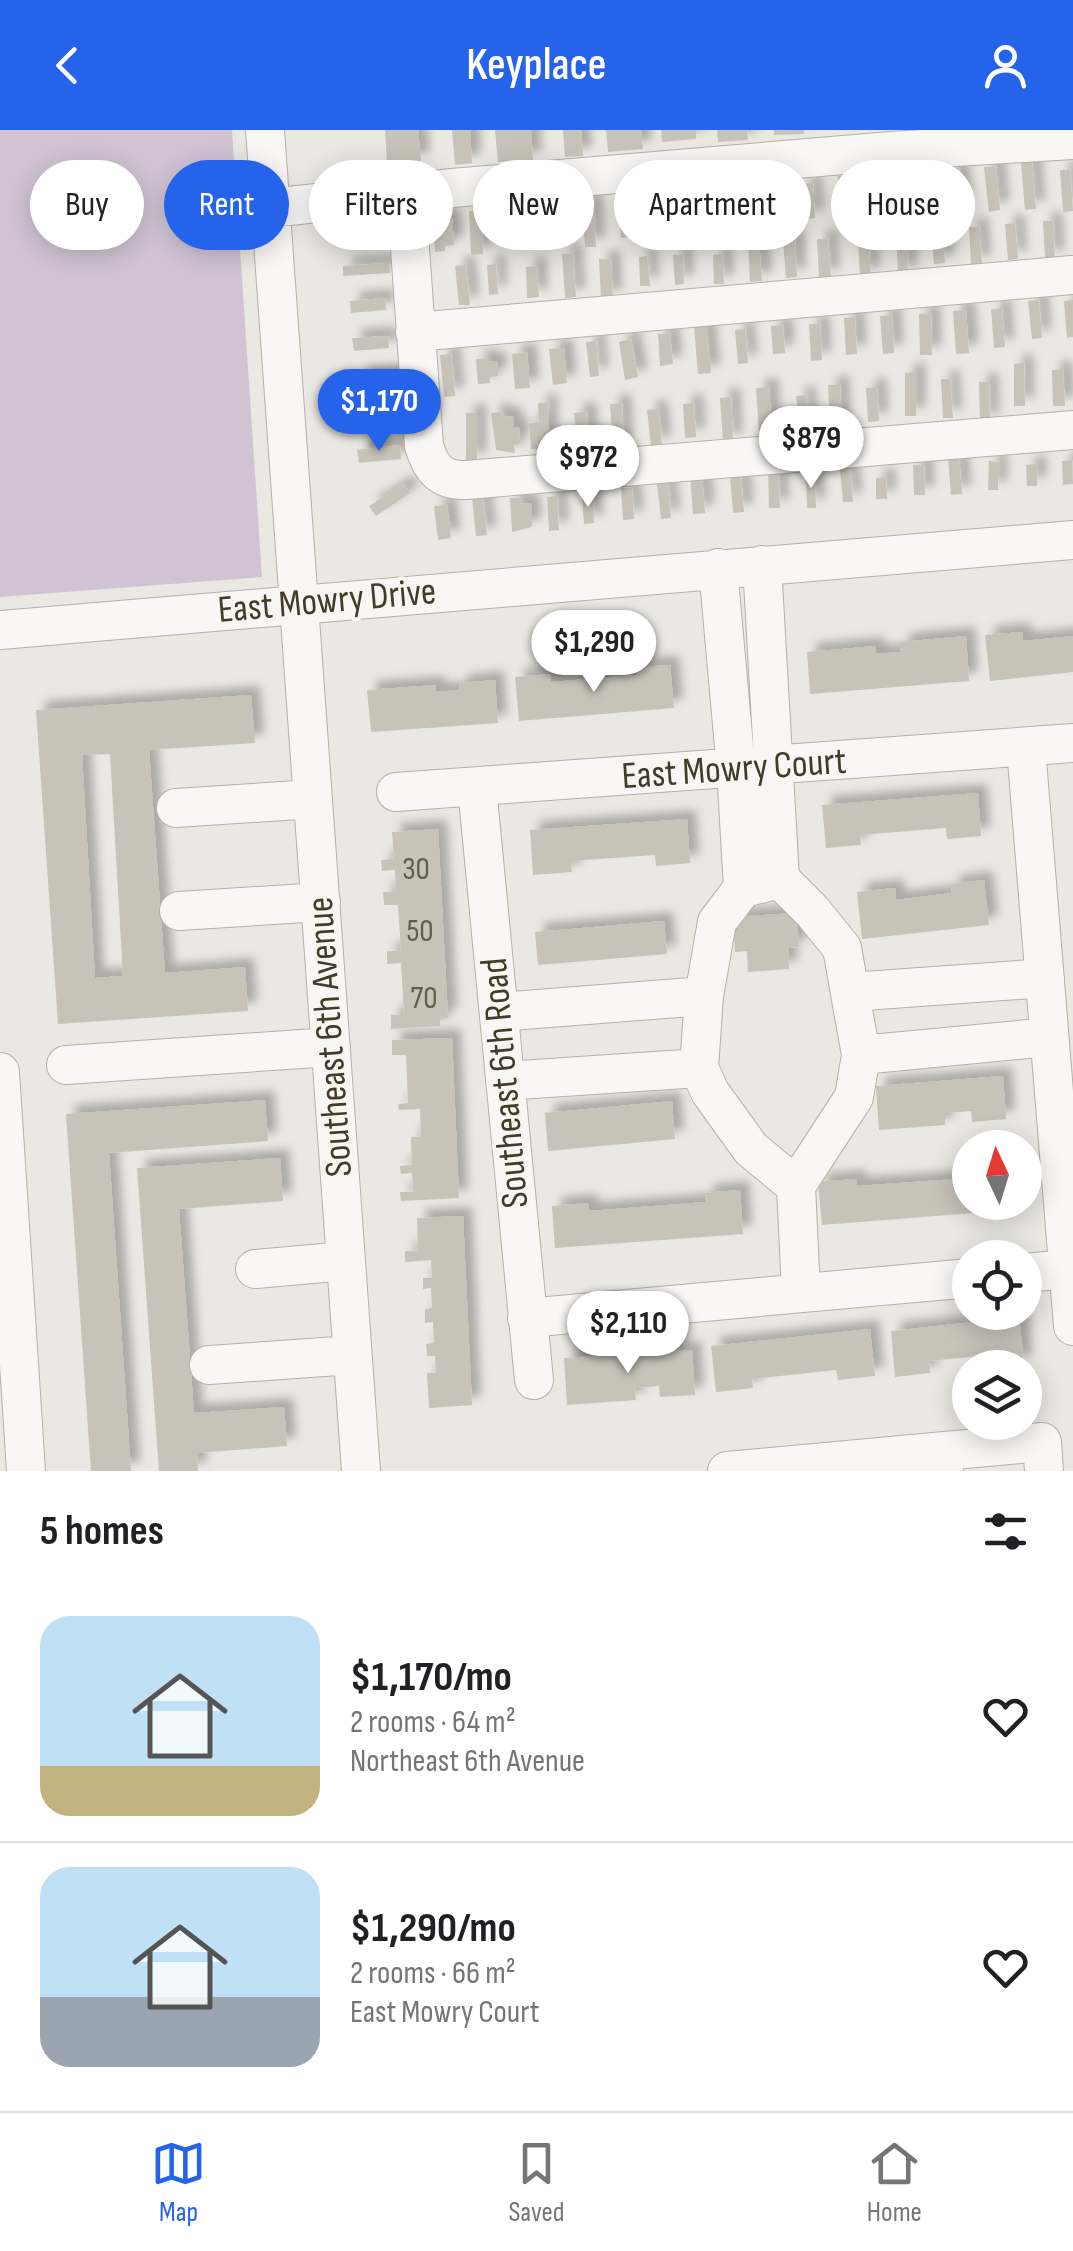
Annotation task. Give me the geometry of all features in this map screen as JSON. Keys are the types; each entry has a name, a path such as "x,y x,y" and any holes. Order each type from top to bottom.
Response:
{"street":[{"name":"Southeast 6th Avenue","path":"265,130 267,160"},
{"path":"453,188 891,150 1073,140"},
{"name":"Southeast 6th Avenue","path":"274,250 361,1471"},
{"path":"410,250 424,446 434,470 458,480 1073,430"},
{"path":"415,332 1073,275"},
{"name":"East Mowry Drive","path":"0,630 1073,540"},
{"path":"762,565 780,878 842,948 861,1055 854,1097 796,1186 801,1293"},
{"path":"718,568 743,888"},
{"name":"East Mowry Court","path":"396,792 1073,743"},
{"path":"1026,748 1073,1326"},
{"name":"Southeast 6th Road","path":"477,787 534,1380"},
{"path":"176,808 313,799"},
{"path":"780,878 743,888 717,922 704,996 698,1068 710,1092 751,1149 796,1186"},
{"path":"179,911 321,902"},
{"path":"850,992 1045,978"},
{"path":"499,1012 704,996"},
{"path":"861,1055 1049,1037"},
{"path":"66,1065 331,1047"},
{"path":"505,1082 698,1068"},
{"path":"0,1072 7,1279 26,1471"},
{"path":"255,1269 346,1262"},
{"path":"1042,1271 1068,1269"},
{"path":"527,1318 952,1280"},
{"path":"209,1365 352,1355"},
{"path":"727,1471 934,1462 1042,1442 1044,1471"}],"shaded area":[{"path":"0,130 232,130 234,160 164,160 164,250 240,250 262,577 0,597"}],"building":[{"path":"385,130 418,130 421,160 387,160"},
{"path":"452,130 470,130 472,163 455,165"},
{"path":"495,130 531,130 533,160 498,160"},
{"path":"563,130 581,130 583,156 565,157"},
{"path":"606,130 641,130 643,149 608,152"},
{"path":"661,130 696,130 696,139 662,142"},
{"path":"717,130 747,130 748,140 718,142"},
{"path":"774,130 804,130 804,134 774,135"},
{"path":"1032,161 1036,209 1025,210 1021,162"},
{"path":"996,166 1000,210 989,212 984,167"},
{"path":"1060,170 1070,170 1073,211 1063,212"},
{"path":"811,183 815,218 811,218"},
{"path":"469,211 473,211 473,250 483,250 483,254 471,255"},
{"path":"1043,221 1053,221 1055,258 1045,259"},
{"path":"1015,223 1018,259 1008,260 1005,224"},
{"path":"975,227 979,227 982,264 971,265"},
{"path":"817,239 828,239 831,277 819,278"},
{"path":"748,250 760,250 762,281 750,282"},
{"path":"784,250 796,250 797,277 786,278"},
{"path":"859,250 869,250 871,277 860,277"},
{"path":"897,250 907,250 908,275 898,276"},
{"path":"933,250 944,250 945,263 934,264"},
{"path":"562,254 573,254 576,297 565,298"},
{"path":"722,254 724,284 714,284 713,255"},
{"path":"673,255 683,255 684,284 675,285"},
{"path":"647,256 650,286 640,286 639,257"},
{"path":"599,259 611,259 613,298 601,299"},
{"path":"389,263 390,273 343,276 343,266"},
{"path":"496,264 498,294 489,295 487,265"},
{"path":"466,265 470,305 459,305 455,266"},
{"path":"537,266 539,297 527,298 526,267"},
{"path":"385,298 386,310 351,313 350,301"},
{"path":"1039,300 1042,338 1032,339 1028,301"},
{"path":"1073,300 1073,337 1067,338 1064,301"},
{"path":"991,309 1002,309 1005,347 994,348"},
{"path":"966,310 969,353 956,354 953,311"},
{"path":"931,313 932,355 920,355 919,314"},
{"path":"892,315 894,353 883,354 880,316"},
{"path":"855,317 857,354 846,355 844,318"},
{"path":"809,324 820,324 822,360 811,361"},
{"path":"706,325 711,373 698,374 694,326"},
{"path":"783,325 785,353 773,354 771,326"},
{"path":"745,329 748,363 738,364 735,330"},
{"path":"670,333 673,364 660,366 658,334"},
{"path":"388,336 389,348 354,351 352,338"},
{"path":"631,339 638,377 625,380 619,342"},
{"path":"596,341 599,376 590,377 586,342"},
{"path":"564,348 567,383 553,385 549,349"},
{"path":"527,352 530,388 515,389 512,354"},
{"path":"451,354 455,396 444,397 440,355"},
{"path":"476,359 497,361 498,376 490,377 490,383 478,384"},
{"path":"1024,363 1025,406 1014,406 1014,364"},
{"path":"1052,370 1063,370 1065,406 1053,406"},
{"path":"916,372 916,416 905,416 905,373"},
{"path":"403,373 403,386 359,388 358,375"},
{"path":"941,379 950,379 953,418 943,418"},
{"path":"979,382 989,382 990,422 980,422"},
{"path":"828,385 840,385 842,423 830,424"},
{"path":"769,387 772,431 759,432 756,388"},
{"path":"877,387 879,421 868,422 866,388"},
{"path":"806,395 809,426 800,427 796,396"},
{"path":"731,397 733,442 723,442 720,398"},
{"path":"538,403 548,403 550,451 531,449 529,423 539,422"},
{"path":"622,403 624,445 613,446 610,404"},
{"path":"694,403 696,437 685,438 683,404"},
{"path":"658,409 662,445 651,446 647,410"},
{"path":"391,411 391,423 354,426 353,414"},
{"path":"587,411 590,448 578,449 574,413"},
{"path":"502,412 503,417 513,416 514,428 519,427 520,444 514,445 515,453 496,450 491,413"},
{"path":"466,413 477,413 477,461 466,461"},
{"path":"400,445 401,459 359,463 357,450"},
{"path":"959,457 962,494 951,495 948,458"},
{"path":"1072,460 1073,484 1063,485 1062,461"},
{"path":"989,461 998,462 998,490 988,490"},
{"path":"1037,464 1037,486 1027,486 1026,465"},
{"path":"913,465 924,465 925,495 914,495"},
{"path":"850,468 853,502 843,502 840,469"},
{"path":"768,469 778,469 780,508 769,508"},
{"path":"702,474 705,513 693,514 690,475"},
{"path":"815,474 816,508 807,508 806,475"},
{"path":"730,475 741,475 744,512 733,513"},
{"path":"886,477 887,499 876,499 876,478"},
{"path":"667,483 671,518 661,519 657,484"},
{"path":"404,484 410,493 376,516 369,506"},
{"path":"621,488 632,488 634,519 623,520"},
{"path":"482,495 487,535 476,536 472,497"},
{"path":"557,496 559,530 549,531 547,497"},
{"path":"582,496 593,496 594,523 584,524"},
{"path":"510,498 520,498 520,504 531,503 532,527 512,532"},
{"path":"447,505 451,538 438,540 434,506"},
{"path":"1022,632 1023,641 1073,636 1073,672 990,681 985,635"},
{"path":"966,636 969,681 810,694 807,652 876,646 876,654 901,652 900,642"},
{"path":"670,665 674,708 519,721 515,677 551,674 551,682 637,675 637,667"},
{"path":"495,680 498,723 371,732 367,690 436,685 436,692 460,690 459,683"},
{"path":"251,695 255,743 149,750 165,973 245,967 248,1011 58,1024 36,710","holes":["110,754 123,976 95,978 82,755"]},
{"path":"978,793 981,836 947,839 946,828 860,835 861,845 826,848 822,805"},
{"path":"687,819 690,863 656,866 655,855 571,861 572,872 533,875 530,830"},
{"path":"438,829 448,1018 440,1019 440,1026 391,1029 391,1015 404,1014 401,963 387,964 387,951 401,951 398,905 384,905 383,892 396,892 395,870 382,871 381,860 394,859 392,832"},
{"path":"984,880 989,925 862,939 857,892 895,888 896,900 952,893 951,884"},
{"path":"796,913 799,947 788,948 789,969 748,972 747,951 735,952 733,917"},
{"path":"664,921 667,954 538,965 535,932"},
{"path":"452,1038 459,1198 401,1201 400,1192 413,1192 412,1173 401,1174 400,1166 412,1165 411,1137 421,1137 420,1109 399,1110 398,1104 408,1103 406,1055 392,1055 392,1040"},
{"path":"1003,1076 1006,1119 972,1122 971,1111 945,1113 945,1125 879,1130 876,1086"},
{"path":"265,1100 268,1141 109,1153 131,1471 91,1471 66,1114"},
{"path":"672,1101 675,1139 548,1151 545,1113"},
{"path":"280,1158 283,1201 179,1209 194,1413 284,1407 287,1446 197,1453 198,1471 159,1471 137,1168"},
{"path":"857,1179 857,1186 952,1179 952,1215 822,1225 818,1182"},
{"path":"740,1190 743,1234 555,1248 552,1206 588,1203 589,1211 706,1202 705,1193"},
{"path":"463,1216 472,1405 429,1408 427,1373 436,1373 435,1356 427,1356 426,1344 434,1343 433,1322 425,1323 425,1309 432,1308 431,1288 423,1289 423,1278 432,1278 431,1260 405,1262 405,1251 418,1251 417,1218"},
{"path":"952,1324 952,1330 1020,1330 1023,1350 952,1350 952,1359 929,1361 930,1373 895,1377 891,1331"},
{"path":"870,1329 875,1376 838,1380 836,1370 752,1379 753,1388 716,1392 711,1346"},
{"path":"692,1350 695,1395 660,1397 659,1386 635,1388 636,1400 567,1405 564,1358"}]}
